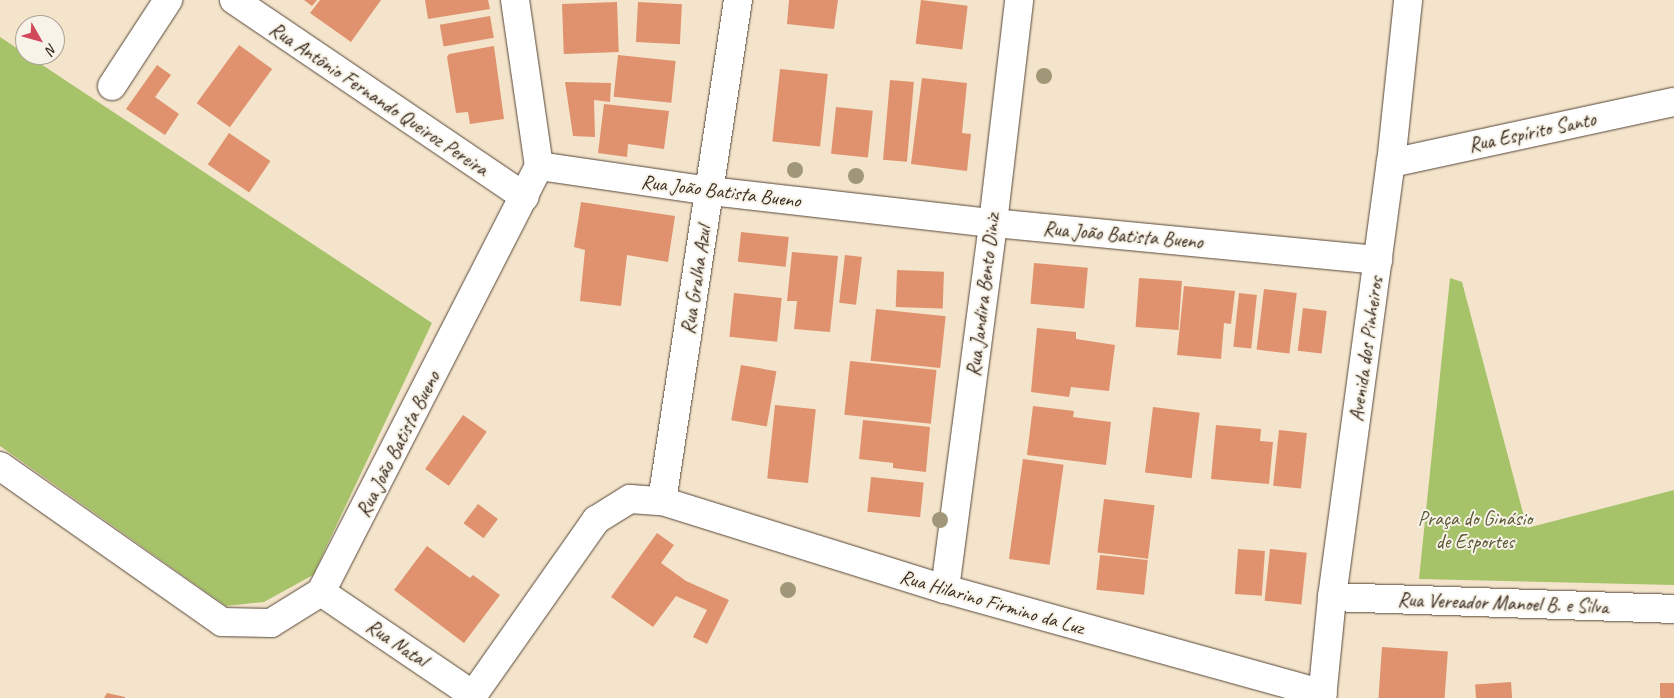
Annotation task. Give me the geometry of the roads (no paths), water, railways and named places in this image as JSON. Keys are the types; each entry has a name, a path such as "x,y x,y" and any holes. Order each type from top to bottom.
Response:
{"street":[{"path":"112,86 168,0"},
{"name":"Rua Antônio Fernando Queiroz Pereira","path":"234,0 525,197"},
{"path":"516,0 539,166"},
{"name":"Rua Gralha Azul","path":"662,501 738,0"},
{"name":"Rua Jandira Bento Diniz","path":"944,589 993,223 1019,0"},
{"name":"Avenida dos Pinheiros","path":"1323,696 1332,597 1391,163 1408,0"},
{"name":"Rua Espírito Santo","path":"1391,163 1674,102"},
{"name":"Rua João Batista Bueno","path":"321,592 525,197 539,166 710,191 993,223 1378,260"},
{"path":"0,466 222,622 271,623 321,592"},
{"name":"Rua Hilarino Firmino da Luz","path":"472,696 596,520 630,498 662,501 944,589 1323,696"},
{"name":"Rua Natal","path":"321,592 472,696"},
{"name":"Rua Vereador Manoel B. e Silva","path":"1332,597 1674,609"}],"park label":[{"name":"Praça do Ginásio de Esportes","path":"1475,530"}]}
